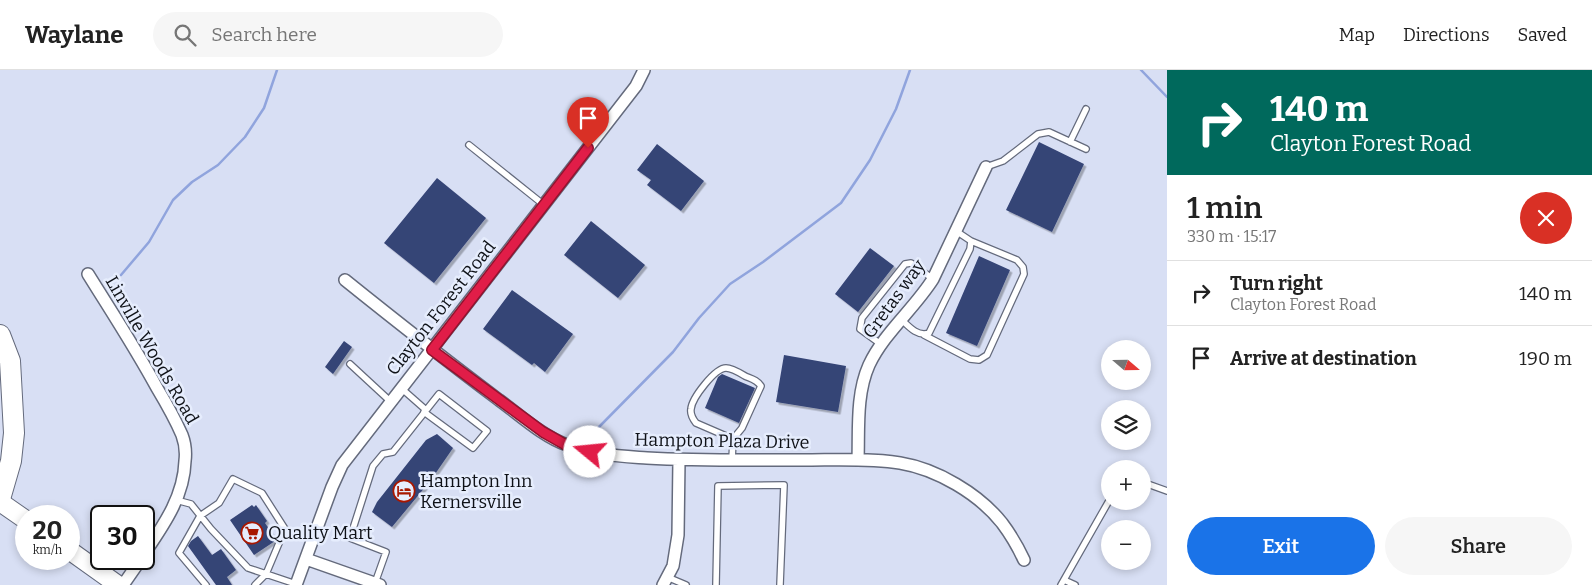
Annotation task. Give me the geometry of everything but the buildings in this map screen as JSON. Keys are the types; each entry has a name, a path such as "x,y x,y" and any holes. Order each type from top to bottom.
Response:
{"highway":[{"path":"0,335 10,361 14,433 11,461 0,500"}],"main road":[{"path":"0,500 15,512"},
{"path":"80,558 118,585"}],"street":[{"name":"Clayton Forest Road","path":"296,584 332,486 342,465 636,86 644,70"},
{"name":"Gretas way","path":"858,460 859,404 869,366 882,345 933,279 986,167"},
{"name":"Linville Woods Road","path":"88,274 148,371 182,437 185,449 183,479 176,500 155,537"},
{"name":"Hampton Plaza Drive","path":"345,280 432,350 543,432 566,445 590,452 617,456 679,460 858,460 902,463 928,470 952,481 970,493 1001,522 1014,540 1024,560"},
{"path":"665,581 673,566 678,536 679,460"},
{"path":"306,559 378,584"},
{"path":"123,585 133,570"}],"lane":[{"path":"1070,142 1086,109"},
{"path":"986,167 1004,161 1038,134 1049,132 1086,149"},
{"path":"469,145 544,205"},
{"path":"902,320 912,329 970,359 979,360 987,355 1024,274 1023,267 1017,260 971,241 956,231"},
{"path":"924,335 930,332 943,306 970,249 971,241"},
{"path":"882,345 860,329 862,318 906,264 912,263 933,279"},
{"path":"350,364 390,402"},
{"path":"732,439 696,423 692,418 691,409 692,403 710,377 719,370 727,368 758,381 761,386 742,428 732,439 732,460"},
{"path":"378,584 386,552 350,538 373,466 383,454 393,452 425,411 439,394 487,431 473,448 425,411 401,388"},
{"path":"206,585 179,553 200,516 219,502 234,479 262,493 285,529 266,574 255,585"},
{"path":"716,585 718,486 784,485 780,585"},
{"path":"1151,486 1167,492"},
{"path":"176,500 191,504 248,568 296,584"},
{"path":"1075,585 1062,582 1104,510"},
{"path":"665,581 686,585"}],"waterway":[{"path":"121,275 149,242 173,200 192,182 218,165 245,137 264,108 277,70"},
{"path":"597,429 673,352 699,318 730,284 763,262 841,203 870,160 896,109 910,70"},
{"path":"1141,70 1167,97"}],"place":[{"name":"Hampton Inn Kernersville","path":"404,491"},
{"name":"Quality Mart","path":"252,533"}],"route":[{"path":"588,148 432,350 543,432 566,445 590,452"}]}
